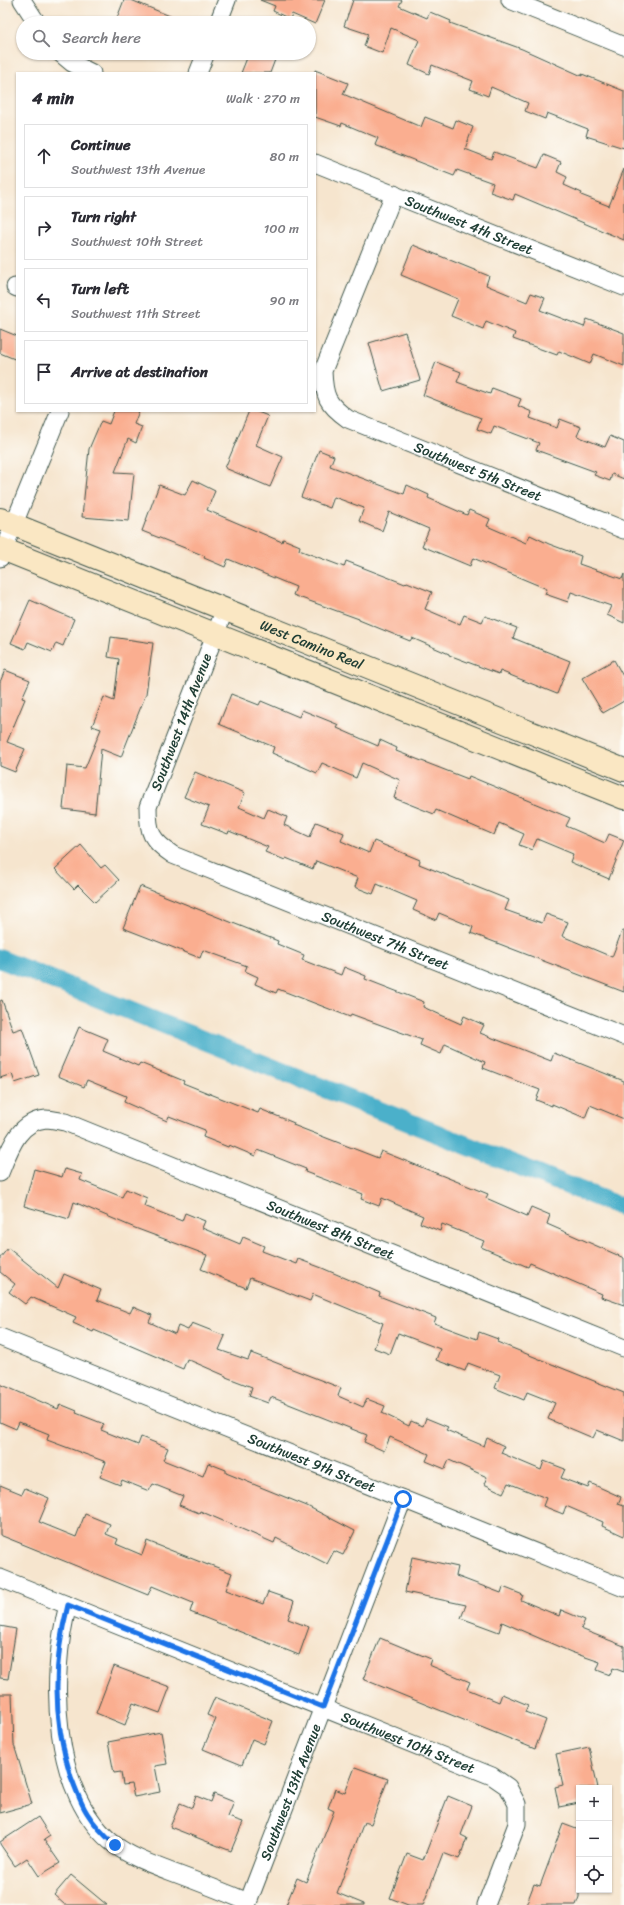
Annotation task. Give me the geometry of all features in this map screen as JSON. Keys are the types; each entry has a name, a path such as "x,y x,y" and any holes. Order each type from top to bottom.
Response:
{"street":[{"path":"22,0 32,16"},
{"path":"221,16 227,0"},
{"path":"510,0 624,46"},
{"path":"68,60 90,72"},
{"path":"198,72 203,60"},
{"name":"Southwest 4th Street","path":"316,163 624,287"},
{"name":"Southwest 5th Street","path":"394,194 323,371 324,391 333,408 348,419 624,530"},
{"path":"1,552 7,521 60,412"},
{"name":"West Camino Real","path":"7,521 624,770"},
{"name":"West Camino Real","path":"1,552 215,634 624,798"},
{"name":"Southwest 14th Avenue","path":"153,836 148,827 148,807 224,609"},
{"name":"Southwest 7th Street","path":"153,836 157,844 173,855 624,1036"},
{"name":"Southwest 8th Street","path":"0,1173 13,1140 27,1126 45,1119 65,1122 624,1348"},
{"name":"Southwest 9th Street","path":"0,1337 624,1588"},
{"name":"Southwest 13th Avenue","path":"248,1903 403,1499"},
{"name":"Southwest 10th Street","path":"0,1578 492,1776 508,1787 516,1804 517,1824 486,1905"},
{"path":"68,1605 58,1656 56,1691 59,1726 66,1760 77,1793 86,1812 99,1830 115,1845 134,1857 248,1903"}],"building":[{"path":"124,0 131,0 170,16 118,16"},
{"path":"260,0 325,0 316,22 316,16 297,16 292,14 291,16 284,16 273,11 275,6"},
{"path":"353,0 402,0 399,6 427,18 430,12 451,21 450,23 522,49 582,76 582,74 624,91 624,148 586,136 588,129 547,113 545,119 525,111 528,103 491,87 488,96 470,89 473,81 432,65 429,74 409,65 419,40 391,28 382,53 364,46 368,34 344,26"},
{"path":"246,60 275,60 270,72 241,72"},
{"path":"315,70 348,83 343,94 421,127 425,117 453,128 456,120 473,127 465,149 491,159 494,152 538,168 544,155 561,162 557,172 567,177 564,185 582,193 581,195 609,206 624,169 624,240 515,194 513,200 490,192 493,183 457,170 454,176 375,145 378,138 342,123 341,126 316,117"},
{"path":"413,245 489,276 486,285 527,302 531,293 545,298 540,310 584,327 587,319 624,333 624,366 594,354 590,364 559,351 557,355 513,339 515,333 486,321 483,329 451,316 458,299 401,275"},
{"path":"0,329 16,336 16,360 0,353"},
{"path":"405,332 420,380 383,391 369,343"},
{"path":"436,362 461,372 457,382 490,394 492,388 521,399 518,406 532,412 530,418 557,428 560,419 581,427 577,436 605,447 610,436 624,442 624,479 612,474 610,481 594,475 596,472 536,450 539,443 494,426 491,434 477,429 481,418 423,395"},
{"path":"114,412 139,412 134,424 142,427 136,443 128,439 115,472 134,473 129,521 82,517 89,449 101,421 109,424"},
{"path":"249,412 258,412 268,416 256,445 283,457 270,487 225,468"},
{"path":"319,450 334,456 330,466 404,494 407,485 429,495 428,498 467,515 469,510 490,519 487,526 526,543 530,535 581,556 579,564 622,579 624,574 624,623 607,615 611,606 571,592 568,602 545,594 547,589 473,558 470,566 422,546 429,529 389,512 382,531 359,521 364,508 334,497 330,508 301,497"},
{"path":"193,480 215,491 207,510 282,542 283,539 300,546 299,550 344,567 346,561 405,584 407,582 432,592 425,609 460,624 464,615 482,622 485,616 517,628 513,638 570,661 557,694 500,671 499,674 449,655 412,638 410,641 359,619 293,595 296,587 228,559 225,567 204,558 205,556 142,531 159,485 185,495"},
{"path":"30,600 74,619 63,646 56,643 52,652 28,642 25,649 11,643"},
{"path":"111,637 153,643 146,694 121,757 101,749 95,813 63,809 67,766 85,768 101,729 92,726 104,697 114,701 119,659 108,657"},
{"path":"614,660 624,678 624,701 603,713 582,678"},
{"path":"5,670 30,680 22,698 25,699 7,742 25,749 15,772 0,766 0,682"},
{"path":"231,694 259,705 261,701 299,717 302,710 339,725 337,728 378,746 380,740 397,748 396,751 468,779 469,776 570,818 566,826 605,843 609,834 624,840 609,879 570,862 573,854 537,839 532,850 519,845 524,834 499,823 494,835 436,810 434,814 394,798 400,780 362,763 356,778 322,763 317,773 272,753 274,747 219,724"},
{"path":"195,772 245,793 239,807 264,818 268,809 287,817 284,825 310,837 316,822 344,833 341,841 369,853 374,841 420,860 419,864 509,900 505,910 542,923 546,914 568,922 562,936 612,957 622,931 624,931 624,992 471,933 473,927 439,913 436,920 413,910 417,901 377,884 373,894 355,887 358,878 316,861 313,869 286,858 285,860 265,852 268,847 229,831 228,834 202,824 209,807 184,797"},
{"path":"81,845 101,868 105,865 119,880 95,902 78,885 74,889 55,869"},
{"path":"140,886 278,941 277,944 304,955 302,960 341,975 344,967 366,976 365,979 424,1002 423,1007 461,1024 464,1016 484,1025 480,1033 551,1061 554,1053 624,1081 624,1119 590,1105 585,1118 552,1104 552,1106 536,1100 540,1090 483,1068 485,1062 445,1044 441,1054 420,1045 422,1040 351,1014 350,1017 278,989 276,993 255,984 258,977 245,971 247,966 203,950 200,958 123,928"},
{"path":"2,1000 13,1031 22,1028 39,1075 15,1083 12,1074 0,1078 0,1001"},
{"path":"79,1027 108,1039 103,1051 138,1066 140,1063 184,1081 183,1083 258,1113 260,1109 294,1123 293,1125 378,1158 381,1151 488,1194 486,1198 527,1216 531,1207 550,1215 547,1224 624,1258 624,1305 601,1297 602,1294 530,1263 528,1267 481,1247 484,1241 442,1224 440,1231 420,1223 423,1216 382,1198 379,1206 361,1199 363,1194 305,1172 306,1169 258,1150 255,1156 229,1145 228,1147 203,1137 205,1130 169,1116 167,1121 124,1102 126,1096 87,1080 84,1087 58,1076"},
{"path":"34,1169 62,1177 65,1169 82,1174 80,1180 122,1197 126,1189 147,1198 144,1206 182,1221 185,1213 205,1221 202,1228 240,1244 243,1237 264,1246 262,1251 296,1264 298,1259 322,1268 380,1293 379,1296 436,1318 434,1323 477,1339 479,1332 498,1339 497,1342 624,1393 624,1441 597,1430 593,1438 548,1419 555,1403 527,1392 524,1400 495,1388 500,1375 468,1363 465,1371 436,1360 440,1349 398,1333 390,1354 374,1348 383,1323 313,1294 310,1301 250,1278 246,1288 201,1269 207,1255 135,1228 74,1202 69,1219 24,1206"},
{"path":"8,1248 58,1288 64,1274 101,1290 97,1300 130,1313 133,1307 152,1315 149,1322 175,1334 178,1326 188,1330 192,1323 225,1336 219,1350 248,1360 251,1353 341,1388 338,1396 363,1407 367,1399 385,1406 382,1413 409,1426 411,1421 423,1426 426,1418 448,1427 446,1430 484,1446 487,1438 504,1446 501,1453 541,1470 544,1461 565,1469 561,1478 588,1488 590,1483 621,1497 618,1504 624,1506 624,1536 602,1526 603,1522 566,1506 563,1514 543,1506 546,1498 508,1483 503,1493 484,1484 487,1477 449,1460 445,1469 426,1461 429,1454 390,1437 384,1451 364,1442 367,1435 271,1397 268,1403 249,1396 252,1387 187,1359 183,1369 94,1330 93,1332 73,1323 76,1317 31,1297 25,1304 9,1292 15,1284 0,1272 0,1258"},
{"path":"0,1384 58,1409 60,1404 77,1411 76,1413 104,1424 101,1430 138,1445 141,1437 168,1448 163,1460 203,1476 208,1463 226,1470 226,1473 307,1506 355,1531 343,1555 334,1551 327,1564 276,1538 274,1543 200,1511 199,1513 179,1505 183,1496 153,1484 149,1491 122,1480 120,1485 100,1477 106,1462 47,1440 49,1434 19,1422 16,1429 0,1422"},
{"path":"0,1485 22,1494 25,1488 49,1498 39,1522 76,1537 85,1514 110,1524 106,1534 118,1539 116,1544 142,1555 147,1541 232,1573 226,1590 263,1604 268,1592 294,1601 288,1619 309,1627 299,1655 190,1612 193,1603 152,1586 148,1595 0,1535"},
{"path":"412,1557 458,1567 456,1576 501,1593 503,1587 523,1595 521,1600 559,1616 561,1610 585,1620 581,1629 624,1646 624,1672 613,1668 610,1675 597,1670 600,1662 571,1652 502,1622 499,1632 461,1618 466,1605 405,1592"},
{"path":"0,1626 16,1629 8,1679 0,1678"},
{"path":"380,1638 431,1659 429,1665 470,1682 467,1689 499,1702 502,1694 528,1705 525,1712 546,1720 535,1749 363,1679"},
{"path":"114,1666 170,1687 160,1713 133,1703 125,1725 96,1713"},
{"path":"0,1694 12,1694 14,1745 32,1804 0,1813"},
{"path":"215,1697 273,1721 264,1744 252,1739 242,1765 203,1749 216,1719 207,1715"},
{"path":"161,1732 167,1764 155,1766 160,1792 134,1797 131,1784 123,1785 121,1772 114,1773 108,1742"},
{"path":"589,1747 597,1785 576,1785 576,1804 559,1807 555,1787 563,1785 556,1754"},
{"path":"355,1767 388,1779 371,1824 364,1822 337,1893 364,1905 286,1905 297,1878 306,1882 334,1811 328,1808 335,1789 345,1793"},
{"path":"214,1794 234,1802 228,1817 243,1822 231,1851 170,1827 180,1803 192,1808 196,1796 211,1802"},
{"path":"448,1796 472,1806 461,1835 467,1838 459,1859 443,1853 423,1905 408,1905 390,1898 407,1854 423,1860"},
{"path":"38,1817 50,1836 44,1840 60,1863 39,1876 27,1858 15,1866 0,1844 0,1842"},
{"path":"563,1824 576,1829 576,1893 579,1893 579,1897 576,1905 526,1905 534,1884 540,1886"},
{"path":"71,1875 107,1905 65,1905 54,1895"}],"waterway":[{"path":"0,959 624,1208"}],"route":[{"path":"115,1845 99,1830 86,1812 77,1793 66,1760 59,1726 56,1691 58,1656 68,1605 323,1707 403,1499"}]}
